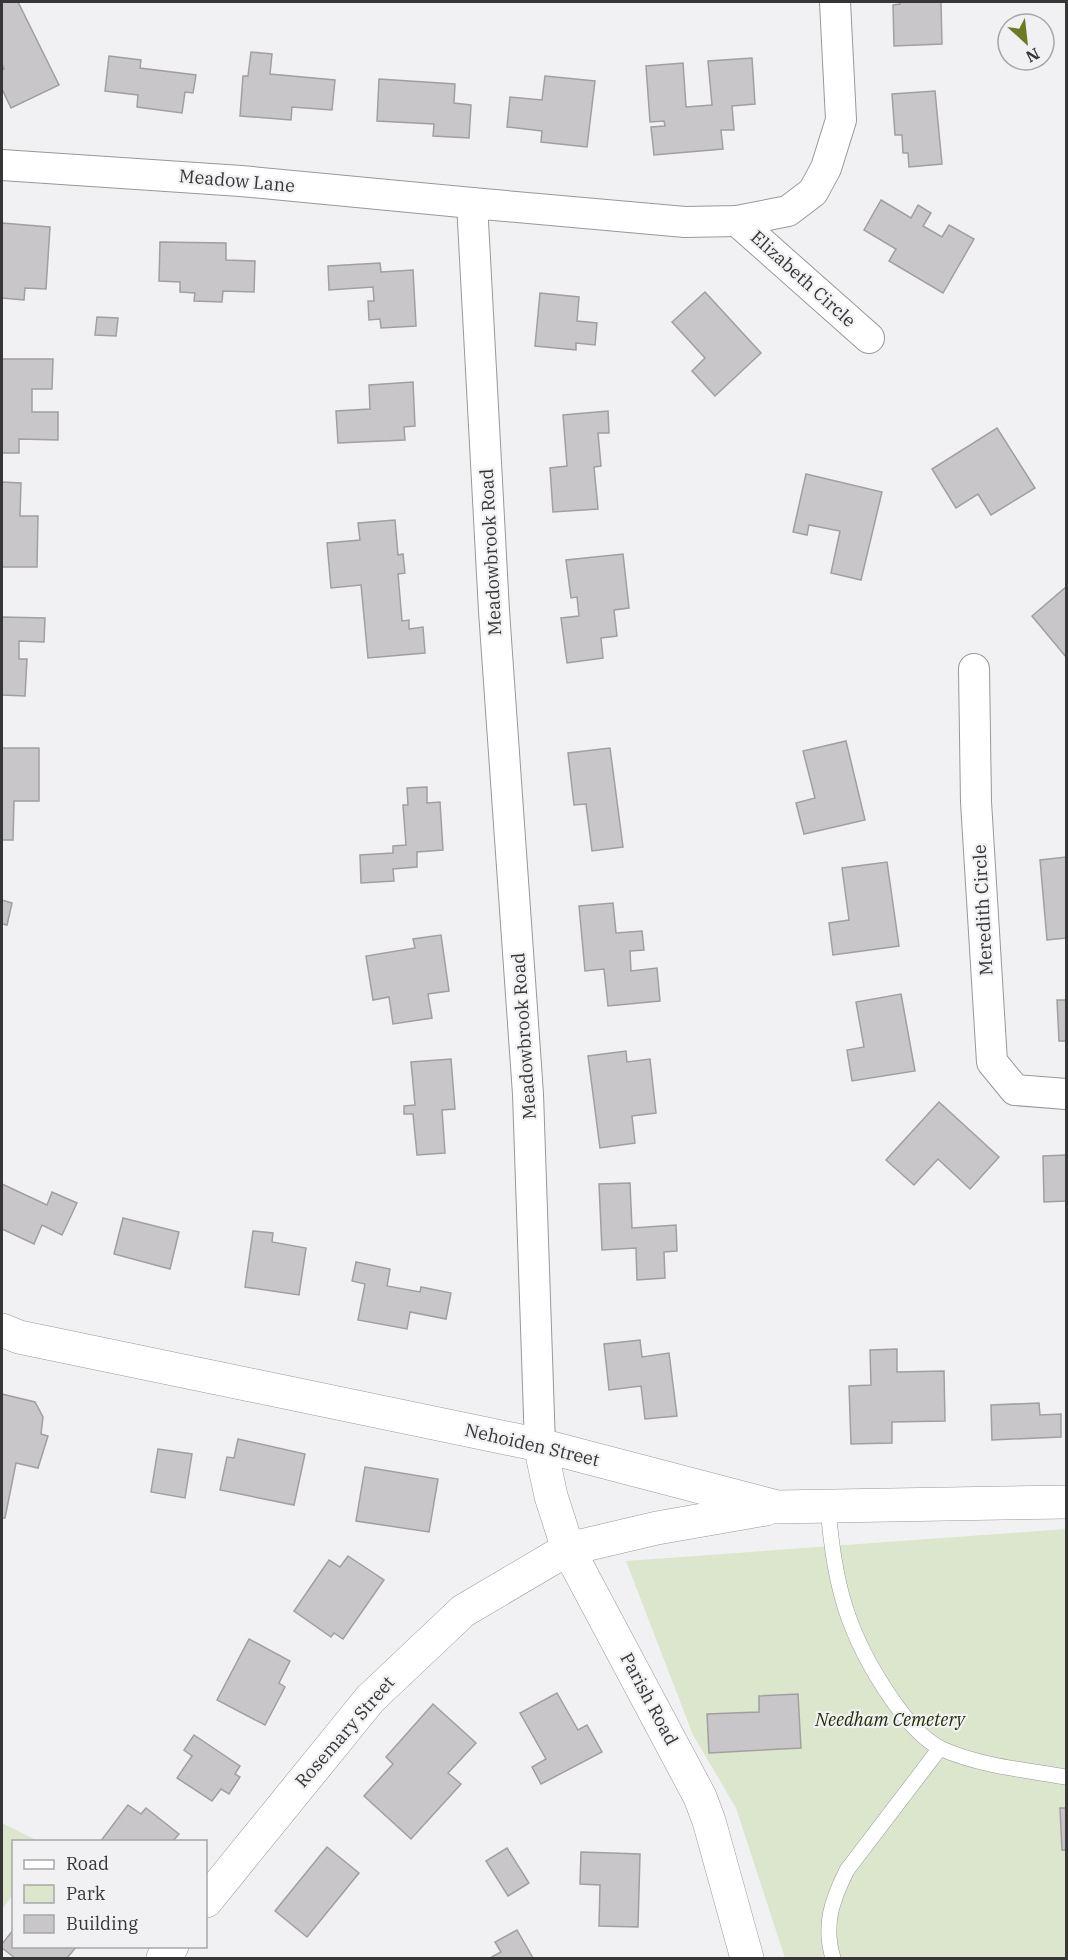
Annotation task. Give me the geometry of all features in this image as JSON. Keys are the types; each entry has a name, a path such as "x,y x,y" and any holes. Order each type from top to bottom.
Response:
{"street":[{"path":"472,202 685,222 737,221 788,211 813,192 826,168 841,120 835,2"},
{"name":"Meadow Lane","path":"2,165 240,181 472,202"},
{"name":"Meadowbrook Road","path":"472,202 494,611 528,1094 540,1444"},
{"name":"Elizabeth Circle","path":"737,221 869,338"},
{"name":"Meredith Circle","path":"974,669 976,802 992,1062 1015,1090 1066,1094"},
{"name":"Nehoiden Street","path":"2,1330 19,1336 165,1368 540,1444 777,1507 1066,1502"},
{"name":"Parish Road","path":"540,1444 551,1496 568,1549 700,1797 718,1851 747,1959"},
{"name":"Rosemary Street","path":"207,1900 370,1699 463,1611 568,1549 657,1528 777,1507"}],"lane":[{"path":"828,1507 836,1575 843,1606 855,1637 870,1667 913,1726 940,1748 975,1760 1066,1777"},
{"path":"833,1959 829,1946 828,1920 831,1903 838,1886 847,1870 940,1748"}],"green space":[{"name":"Needham Cemetery","path":"1066,1529 1066,1958 785,1958 736,1808 693,1735 626,1561"},
{"path":"2,1823 36,1840 12,1840 12,1896 2,1909"}],"building":[{"path":"2,2 18,2 59,85 11,108 2,89 2,70 4,69 2,64"},
{"path":"900,2 941,2 942,44 894,46 893,5 900,4"},
{"path":"251,52 272,54 270,74 335,80 332,110 292,107 291,120 240,116 243,76 248,76"},
{"path":"109,56 141,60 140,68 196,75 193,93 185,92 182,113 137,107 138,95 105,91"},
{"path":"752,58 755,104 732,106 734,130 721,130 723,149 654,155 651,127 665,126 664,121 650,122 646,66 683,63 686,107 712,105 708,61"},
{"path":"545,76 595,81 587,147 541,142 542,131 507,127 510,97 542,100"},
{"path":"379,79 455,84 454,103 471,105 469,138 433,136 434,124 377,121"},
{"path":"935,91 942,164 909,167 908,153 903,153 902,135 895,135 892,94"},
{"path":"881,200 911,218 918,205 931,213 923,226 942,237 949,225 974,239 943,293 889,261 896,249 864,230"},
{"path":"2,223 50,227 46,289 25,288 24,300 2,298"},
{"path":"160,242 226,243 226,260 255,261 254,292 223,291 222,302 194,301 195,293 180,292 180,282 159,281"},
{"path":"380,263 381,272 413,270 416,326 381,328 380,319 369,320 368,301 374,301 373,287 329,290 328,266"},
{"path":"705,292 761,353 715,396 692,371 705,358 672,322"},
{"path":"540,293 579,297 577,321 597,323 595,345 576,343 576,350 535,346"},
{"path":"97,317 118,318 116,336 95,335"},
{"path":"2,359 53,359 52,389 32,389 32,412 58,412 58,440 19,439 19,453 2,453"},
{"path":"413,382 415,426 404,427 405,440 338,443 336,411 370,409 369,385"},
{"path":"608,411 609,433 598,433 601,466 594,467 598,509 553,512 550,468 567,466 563,415"},
{"path":"997,428 1035,488 991,515 978,494 956,508 932,469"},
{"path":"806,474 882,492 861,580 831,573 840,531 809,525 807,535 793,532"},
{"path":"2,482 21,483 20,516 38,516 37,567 2,567"},
{"path":"395,520 398,555 403,554 405,573 398,574 402,621 409,620 409,629 423,627 425,653 368,658 361,585 331,588 327,543 360,540 358,523"},
{"path":"623,554 629,608 614,610 617,636 601,638 603,658 567,663 561,618 579,616 577,597 571,598 566,560"},
{"path":"1066,587 1066,657 1032,616"},
{"path":"2,617 45,618 44,642 19,641 19,659 27,659 25,696 2,695"},
{"path":"846,741 865,820 804,834 796,803 815,798 803,751"},
{"path":"2,748 39,748 39,801 14,801 13,840 2,840"},
{"path":"610,748 623,847 592,851 586,804 574,805 568,753"},
{"path":"427,787 427,803 440,802 443,850 417,852 417,867 393,869 394,881 361,883 360,855 393,853 393,846 406,845 403,805 408,805 407,788"},
{"path":"1066,857 1066,938 1047,940 1040,860"},
{"path":"887,862 899,946 833,955 829,923 849,920 842,868"},
{"path":"2,900 12,903 7,925 2,924"},
{"path":"613,903 616,933 642,931 644,950 630,951 631,971 657,968 660,1001 608,1006 604,969 585,971 579,906"},
{"path":"441,935 449,991 428,994 432,1018 393,1024 389,997 373,1000 366,956 415,948 413,939"},
{"path":"901,994 915,1071 852,1081 847,1050 864,1047 856,1002"},
{"path":"1057,1000 1066,1000 1066,1041 1059,1041"},
{"path":"626,1051 627,1062 650,1059 656,1113 632,1116 635,1143 600,1148 588,1056"},
{"path":"451,1059 455,1109 442,1110 445,1153 417,1155 413,1114 404,1114 404,1106 415,1105 411,1062"},
{"path":"939,1102 999,1157 970,1189 938,1159 914,1185 886,1160"},
{"path":"1066,1155 1066,1201 1044,1202 1043,1156"},
{"path":"630,1183 632,1228 676,1225 677,1251 664,1252 665,1278 637,1280 636,1248 602,1250 599,1184"},
{"path":"2,1184 47,1205 52,1192 77,1203 62,1235 42,1225 34,1244 2,1229"},
{"path":"123,1218 179,1232 170,1269 114,1254"},
{"path":"253,1231 273,1233 272,1242 306,1248 299,1295 245,1287"},
{"path":"356,1262 390,1269 387,1286 420,1292 421,1287 451,1293 446,1319 410,1312 407,1329 358,1320 365,1284 352,1281"},
{"path":"640,1340 642,1357 669,1353 677,1416 645,1419 641,1386 609,1390 604,1344"},
{"path":"897,1349 897,1372 944,1371 945,1421 892,1422 892,1443 851,1444 849,1386 871,1385 870,1350"},
{"path":"2,1394 35,1402 43,1417 41,1434 48,1436 38,1468 16,1463 5,1518 2,1518"},
{"path":"1039,1403 1040,1415 1061,1414 1061,1437 992,1440 991,1405"},
{"path":"238,1439 305,1454 294,1505 220,1490 227,1457 234,1458"},
{"path":"158,1449 192,1454 185,1498 151,1492"},
{"path":"365,1467 438,1479 429,1532 356,1521"},
{"path":"348,1556 384,1580 343,1639 334,1633 331,1637 294,1611 329,1560 340,1567"},
{"path":"249,1639 290,1661 279,1683 285,1687 265,1725 217,1700"},
{"path":"557,1693 578,1730 587,1725 602,1752 541,1784 532,1767 546,1759 520,1713"},
{"path":"798,1694 801,1748 709,1753 707,1714 759,1712 759,1696"},
{"path":"433,1704 476,1743 448,1773 461,1784 411,1839 364,1796 393,1764 386,1757"},
{"path":"194,1735 240,1766 235,1774 240,1777 229,1794 221,1789 212,1801 177,1778 192,1756 184,1750"},
{"path":"128,1805 141,1814 146,1808 179,1834 174,1840 102,1840"},
{"path":"1060,1808 1066,1808 1066,1850 1062,1850"},
{"path":"327,1847 359,1873 307,1937 275,1911"},
{"path":"507,1848 529,1883 508,1896 486,1861"},
{"path":"581,1852 640,1854 638,1927 599,1926 600,1885 580,1884"},
{"path":"517,1930 533,1958 490,1958 501,1952 495,1942"},
{"path":"12,1932 12,1948 75,1948 67,1958 15,1958 2,1948 2,1944"}]}
